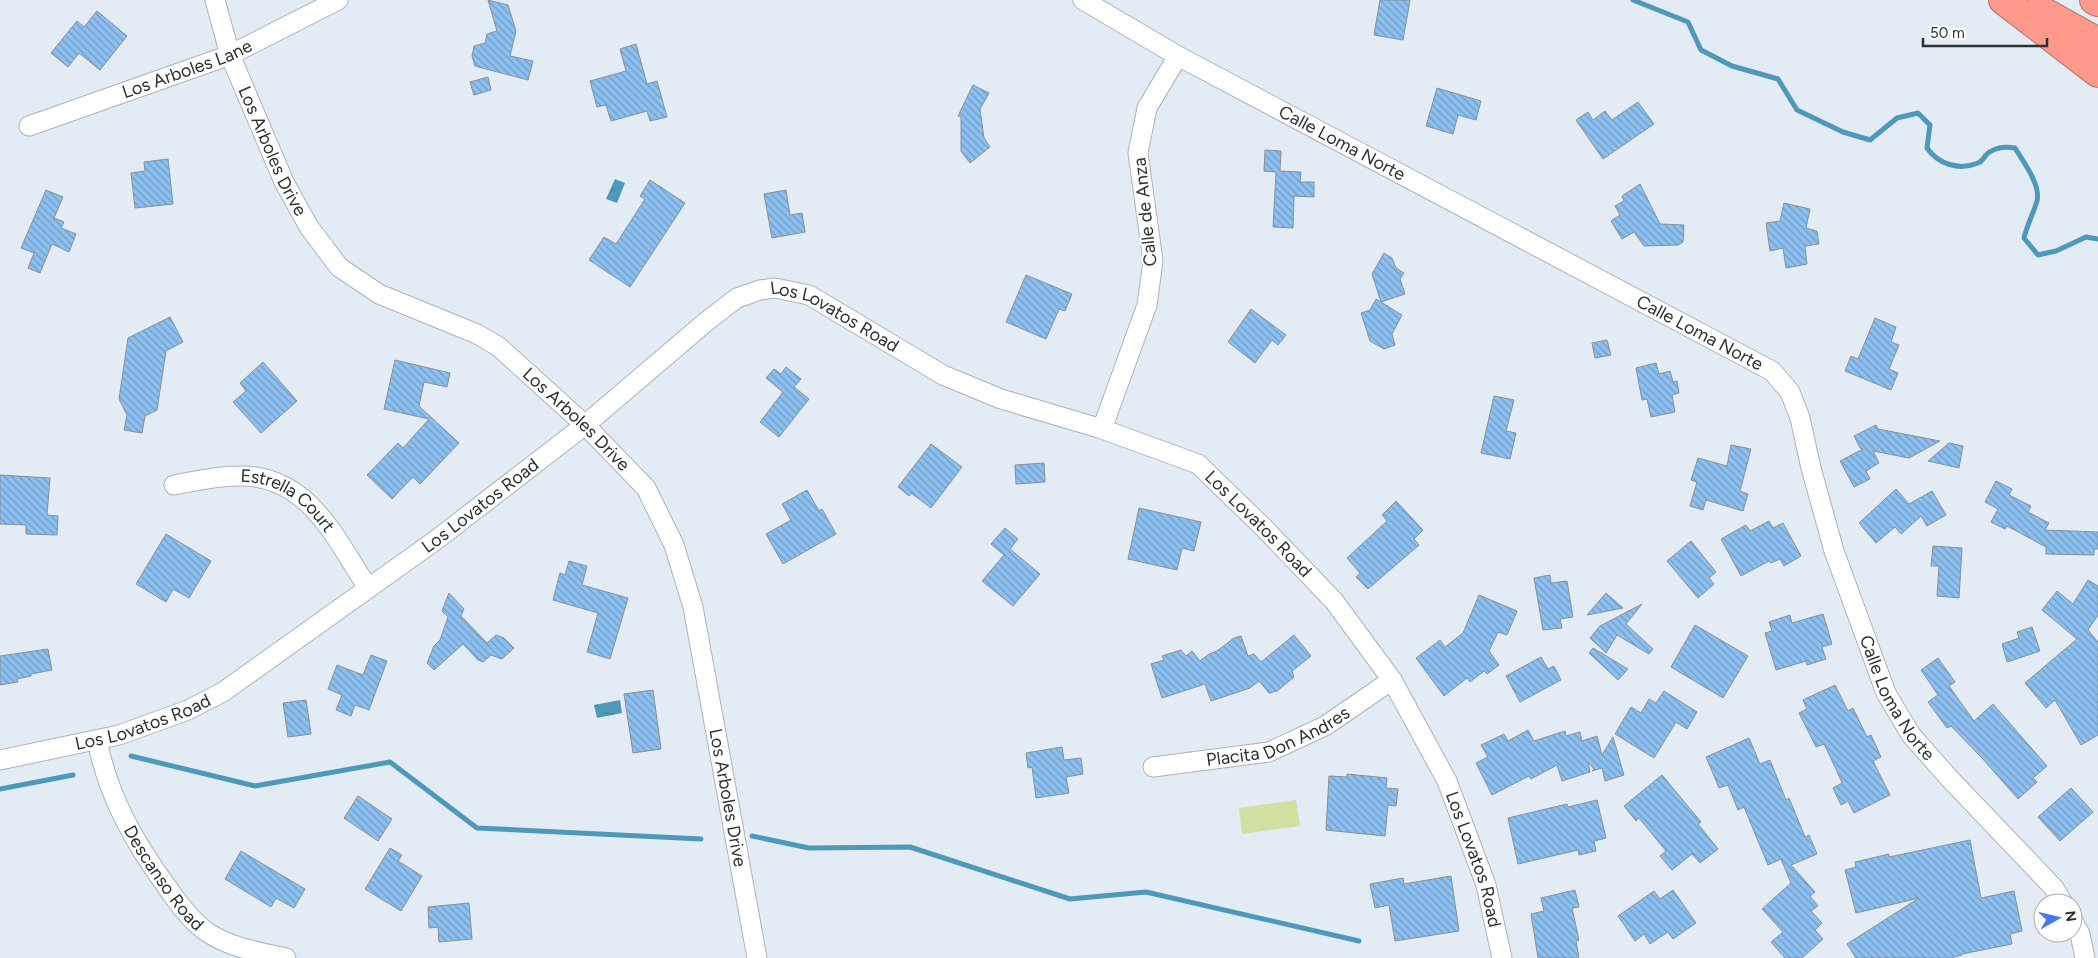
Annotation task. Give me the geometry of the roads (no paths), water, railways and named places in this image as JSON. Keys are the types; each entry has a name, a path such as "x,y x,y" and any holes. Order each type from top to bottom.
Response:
{"highway":[{"path":"2003,0 2098,72"},
{"path":"2022,0 2098,42"},
{"path":"2094,0 2098,2"}],"street":[{"name":"Los Arboles Drive","path":"215,0 230,56 284,182 308,227 339,267 379,294 477,334 498,347 585,425 646,488 674,545 694,607 757,958"},
{"name":"Los Arboles Lane","path":"29,126 230,56 338,0"},
{"name":"Calle Loma Norte","path":"1083,0 1178,56 1772,371 1790,392 1800,418 1810,468 1834,551 1886,694 1911,735 2057,893"},
{"name":"Calle de Anza","path":"1102,429 1147,305 1153,261 1138,153 1147,108 1178,56"},
{"name":"Los Lovatos Road","path":"0,760 98,740 153,724 206,702 258,668 436,540 585,425 707,321 737,298 760,290 775,288 809,295 943,375 1001,399 1102,429 1198,464 1266,530 1334,601 1392,680 1447,781 1486,885 1502,958"},
{"name":"Estrella Court","path":"174,485 239,476 262,478 284,485 295,491 313,508 368,588"},
{"name":"Placita Don Andres","path":"1153,767 1269,752 1325,726 1392,680"},
{"name":"Descanso Road","path":"98,740 109,786 130,832 185,910 207,932 219,938 239,946 286,958"},
{"path":"2082,943 2085,958"}],"water":[{"path":"615,179 625,183 617,203 606,199"},
{"path":"620,700 622,713 597,718 594,705"}],"waterway":[{"path":"1633,0 1688,22 1701,50 1732,66 1778,79 1797,110 1843,132 1870,140 1897,118 1918,113 1930,125 1927,148 1937,158 1950,165 1971,165 1979,162 1989,152 1996,149 2003,147 2015,148 2034,181 2038,195 2024,238 2038,255 2056,251 2086,237 2098,239"},
{"path":"131,756 255,786 390,762 477,828 701,839"},
{"path":"0,789 73,775"},
{"path":"752,836 809,848 910,847 1070,899 1146,892 1359,941"}]}
